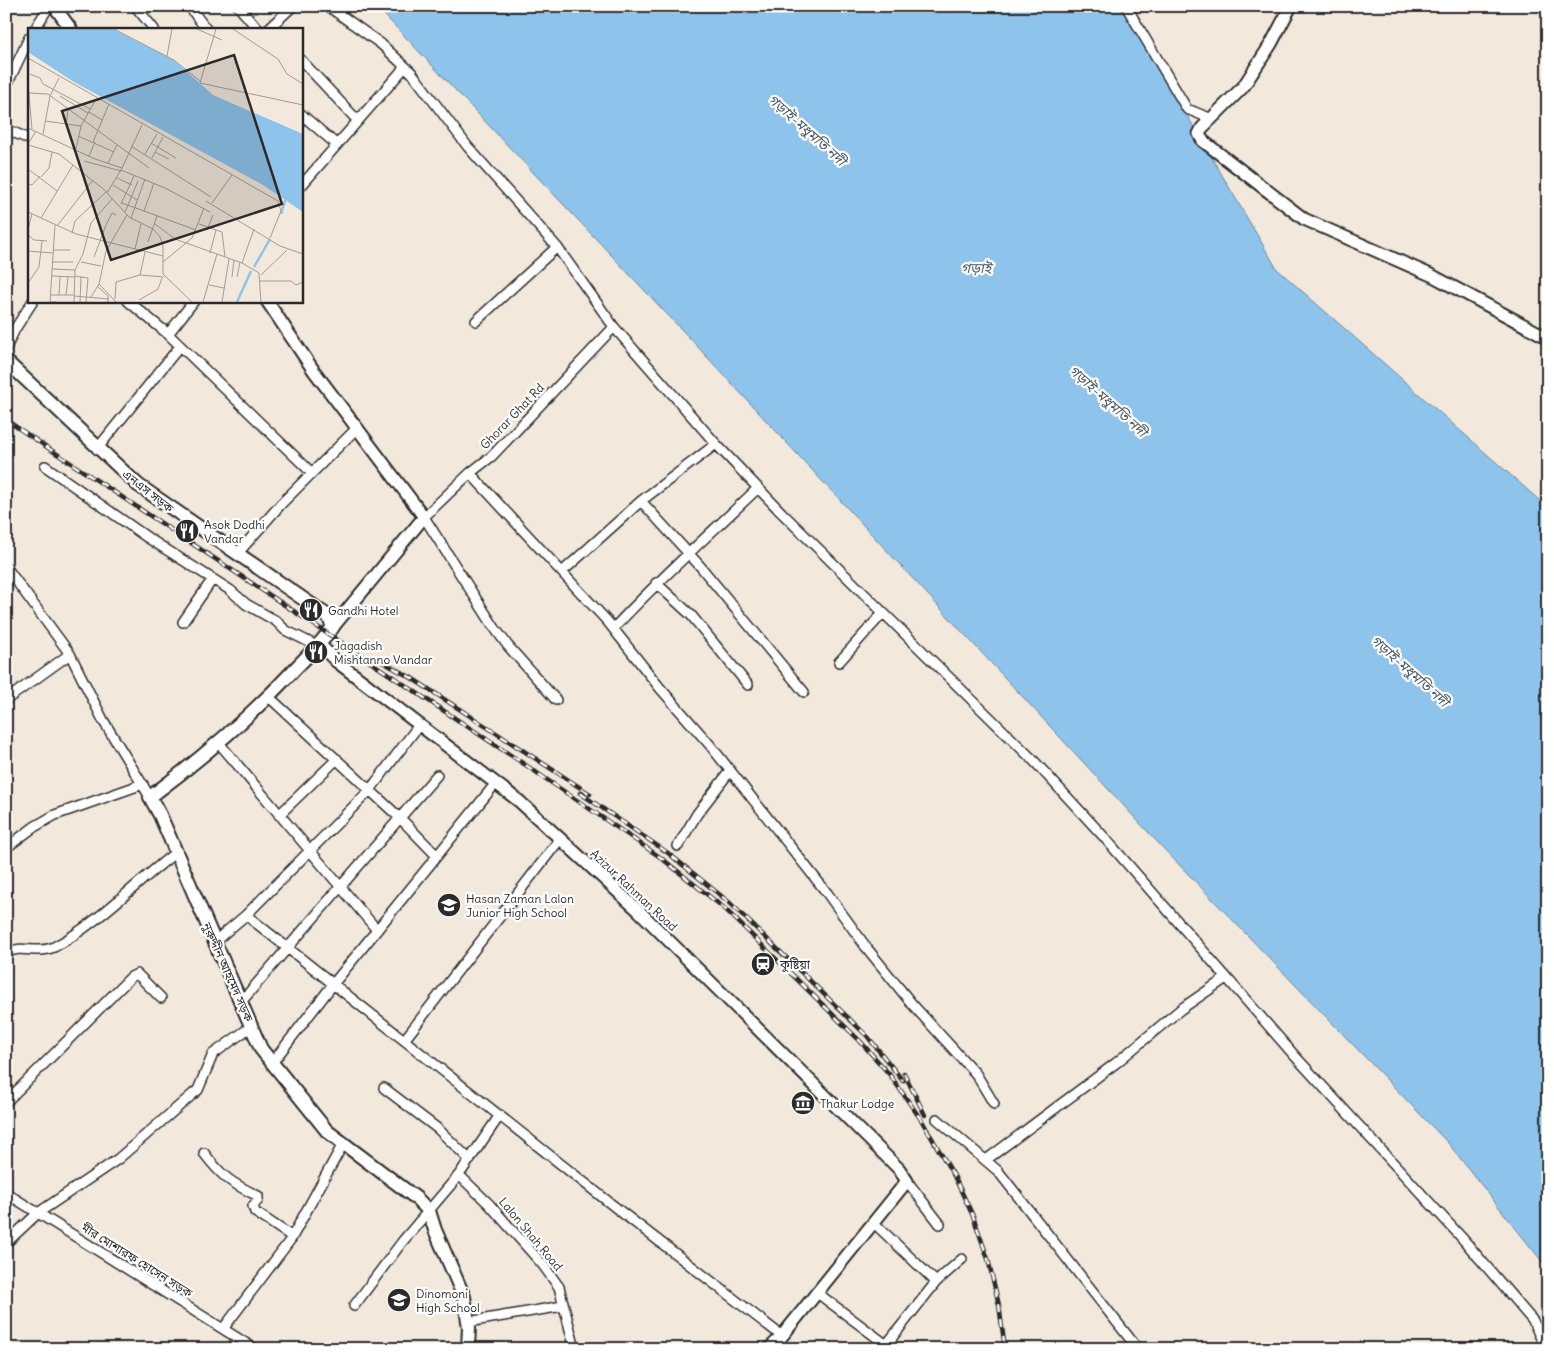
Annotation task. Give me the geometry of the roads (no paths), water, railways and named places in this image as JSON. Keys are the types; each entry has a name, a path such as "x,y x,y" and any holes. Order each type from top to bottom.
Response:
{"main road":[{"name":"এনএস সড়ক","path":"6,361 97,449 138,485 328,616 333,627"},
{"path":"150,797 219,743 319,646 333,627"},
{"name":"নুরুদ্দীন আহমেদ সড়ক","path":"150,797 160,815 262,1049 272,1064 327,1131 416,1198 429,1212 434,1230 464,1297 468,1322 468,1349"}],"street":[{"path":"36,28 49,6"},
{"path":"54,6 70,28"},
{"path":"135,6 153,28"},
{"path":"189,6 205,28"},
{"path":"238,6 257,28"},
{"path":"269,28 292,6"},
{"path":"328,6 381,44 405,66 468,147 557,247 614,327 716,444 758,488 1035,762 1104,837 1226,978 1462,1238 1533,1321 1546,1349"},
{"path":"1126,6 1187,109 1212,119"},
{"path":"1291,6 1271,44 1242,87 1200,131 1203,141 1304,219 1433,276 1548,338"},
{"path":"6,86 28,40"},
{"path":"302,61 358,121"},
{"path":"302,184 405,66"},
{"path":"302,115 337,145"},
{"path":"6,129 28,139"},
{"path":"476,321 557,247"},
{"path":"6,348 15,328 32,302"},
{"path":"129,302 168,334 312,473"},
{"path":"168,334 193,302"},
{"path":"268,302 314,371 424,517 494,627 556,700"},
{"name":"Ghorar Ghat Rd","path":"424,517 470,472 492,456 614,327"},
{"path":"97,449 180,346"},
{"path":"238,553 281,504 358,427"},
{"path":"562,572 641,501 716,444"},
{"path":"45,466 212,580 230,590 246,604 276,621 285,630 319,646"},
{"path":"470,472 614,628 660,688 687,717 828,893 866,947 912,1004 976,1074 994,1104"},
{"path":"614,628 656,583 758,488"},
{"path":"641,501 689,554 804,692"},
{"path":"333,627 424,517"},
{"name":"নুরুদ্দীন আহমেদ সড়ক","path":"6,567 70,654 103,720 150,797"},
{"path":"183,622 212,580"},
{"path":"656,583 691,615 748,685"},
{"path":"839,662 884,613"},
{"name":"Azizur Rahman Road","path":"319,646 496,783 560,839 639,911 899,1169 907,1181"},
{"path":"6,700 70,654"},
{"path":"269,696 400,818 437,856"},
{"path":"214,942 246,915 370,790 419,725"},
{"path":"219,743 377,930"},
{"path":"279,815 337,760"},
{"path":"678,846 697,814 730,771"},
{"path":"241,1002 437,775"},
{"path":"272,1064 334,983 496,783"},
{"path":"6,848 34,827 55,815 143,784"},
{"path":"405,1039 560,839"},
{"path":"6,954 14,948 43,950 53,947 94,920 175,853"},
{"path":"246,915 782,1336"},
{"path":"6,1102 131,977 137,974 142,976 162,998"},
{"path":"986,1160 1116,1063 1181,1009 1226,978"},
{"path":"6,1244 38,1213 118,1159 198,1090 214,1054 252,1026"},
{"path":"384,1088 438,1130 470,1160"},
{"path":"354,1306 402,1242 459,1176 500,1115"},
{"path":"938,1120 998,1171 1138,1349"},
{"path":"223,1329 291,1236 343,1144"},
{"path":"204,1153 219,1174 237,1186 258,1196 258,1200 253,1206 255,1212 291,1236"},
{"name":"Lalon Shah Road","path":"459,1176 489,1204 543,1265 559,1287 575,1349"},
{"path":"769,1349 782,1336 907,1181 940,1224"},
{"name":"মীর মোশারফ হোসেন সড়ক","path":"6,1193 255,1349"},
{"path":"873,1222 936,1282"},
{"path":"816,1292 887,1347 936,1282 962,1259"},
{"path":"468,1322 563,1306"}],"water":[{"name":"গড়াই","path":"376,6 1123,6 1277,269 1548,508 1548,1269 1448,1143 1162,847 682,330"}],"railway":[{"path":"6,420 527,766 660,857 724,908 860,1041 890,1075 922,1121 954,1176 973,1216 988,1259 999,1305 1005,1349"},
{"path":"379,660 410,677 590,794"},
{"path":"580,793 668,853 730,903 868,1037 903,1081"},
{"path":"904,1073 925,1115"}],"place":[{"name":"Asok Dodhi Vandar","path":"187,531"},
{"name":"Gandhi Hotel","path":"311,610"},
{"name":"Jagadish Mishtanno Vandar","path":"316,652"},
{"name":"Hasan Zaman Lalon Junior High School","path":"449,905"},
{"name":"কুষ্টিয়া","path":"763,964"},
{"name":"Thakur Lodge","path":"803,1103"},
{"name":"Dinomoni High School","path":"399,1300"}],"water label":[{"name":"গড়াই-মধুমতি নদী","path":"807,130"},
{"name":"গড়াই-মধুমতি নদী","path":"1108,401"},
{"name":"গড়াই-মধুমতি নদী","path":"1410,671"}]}
